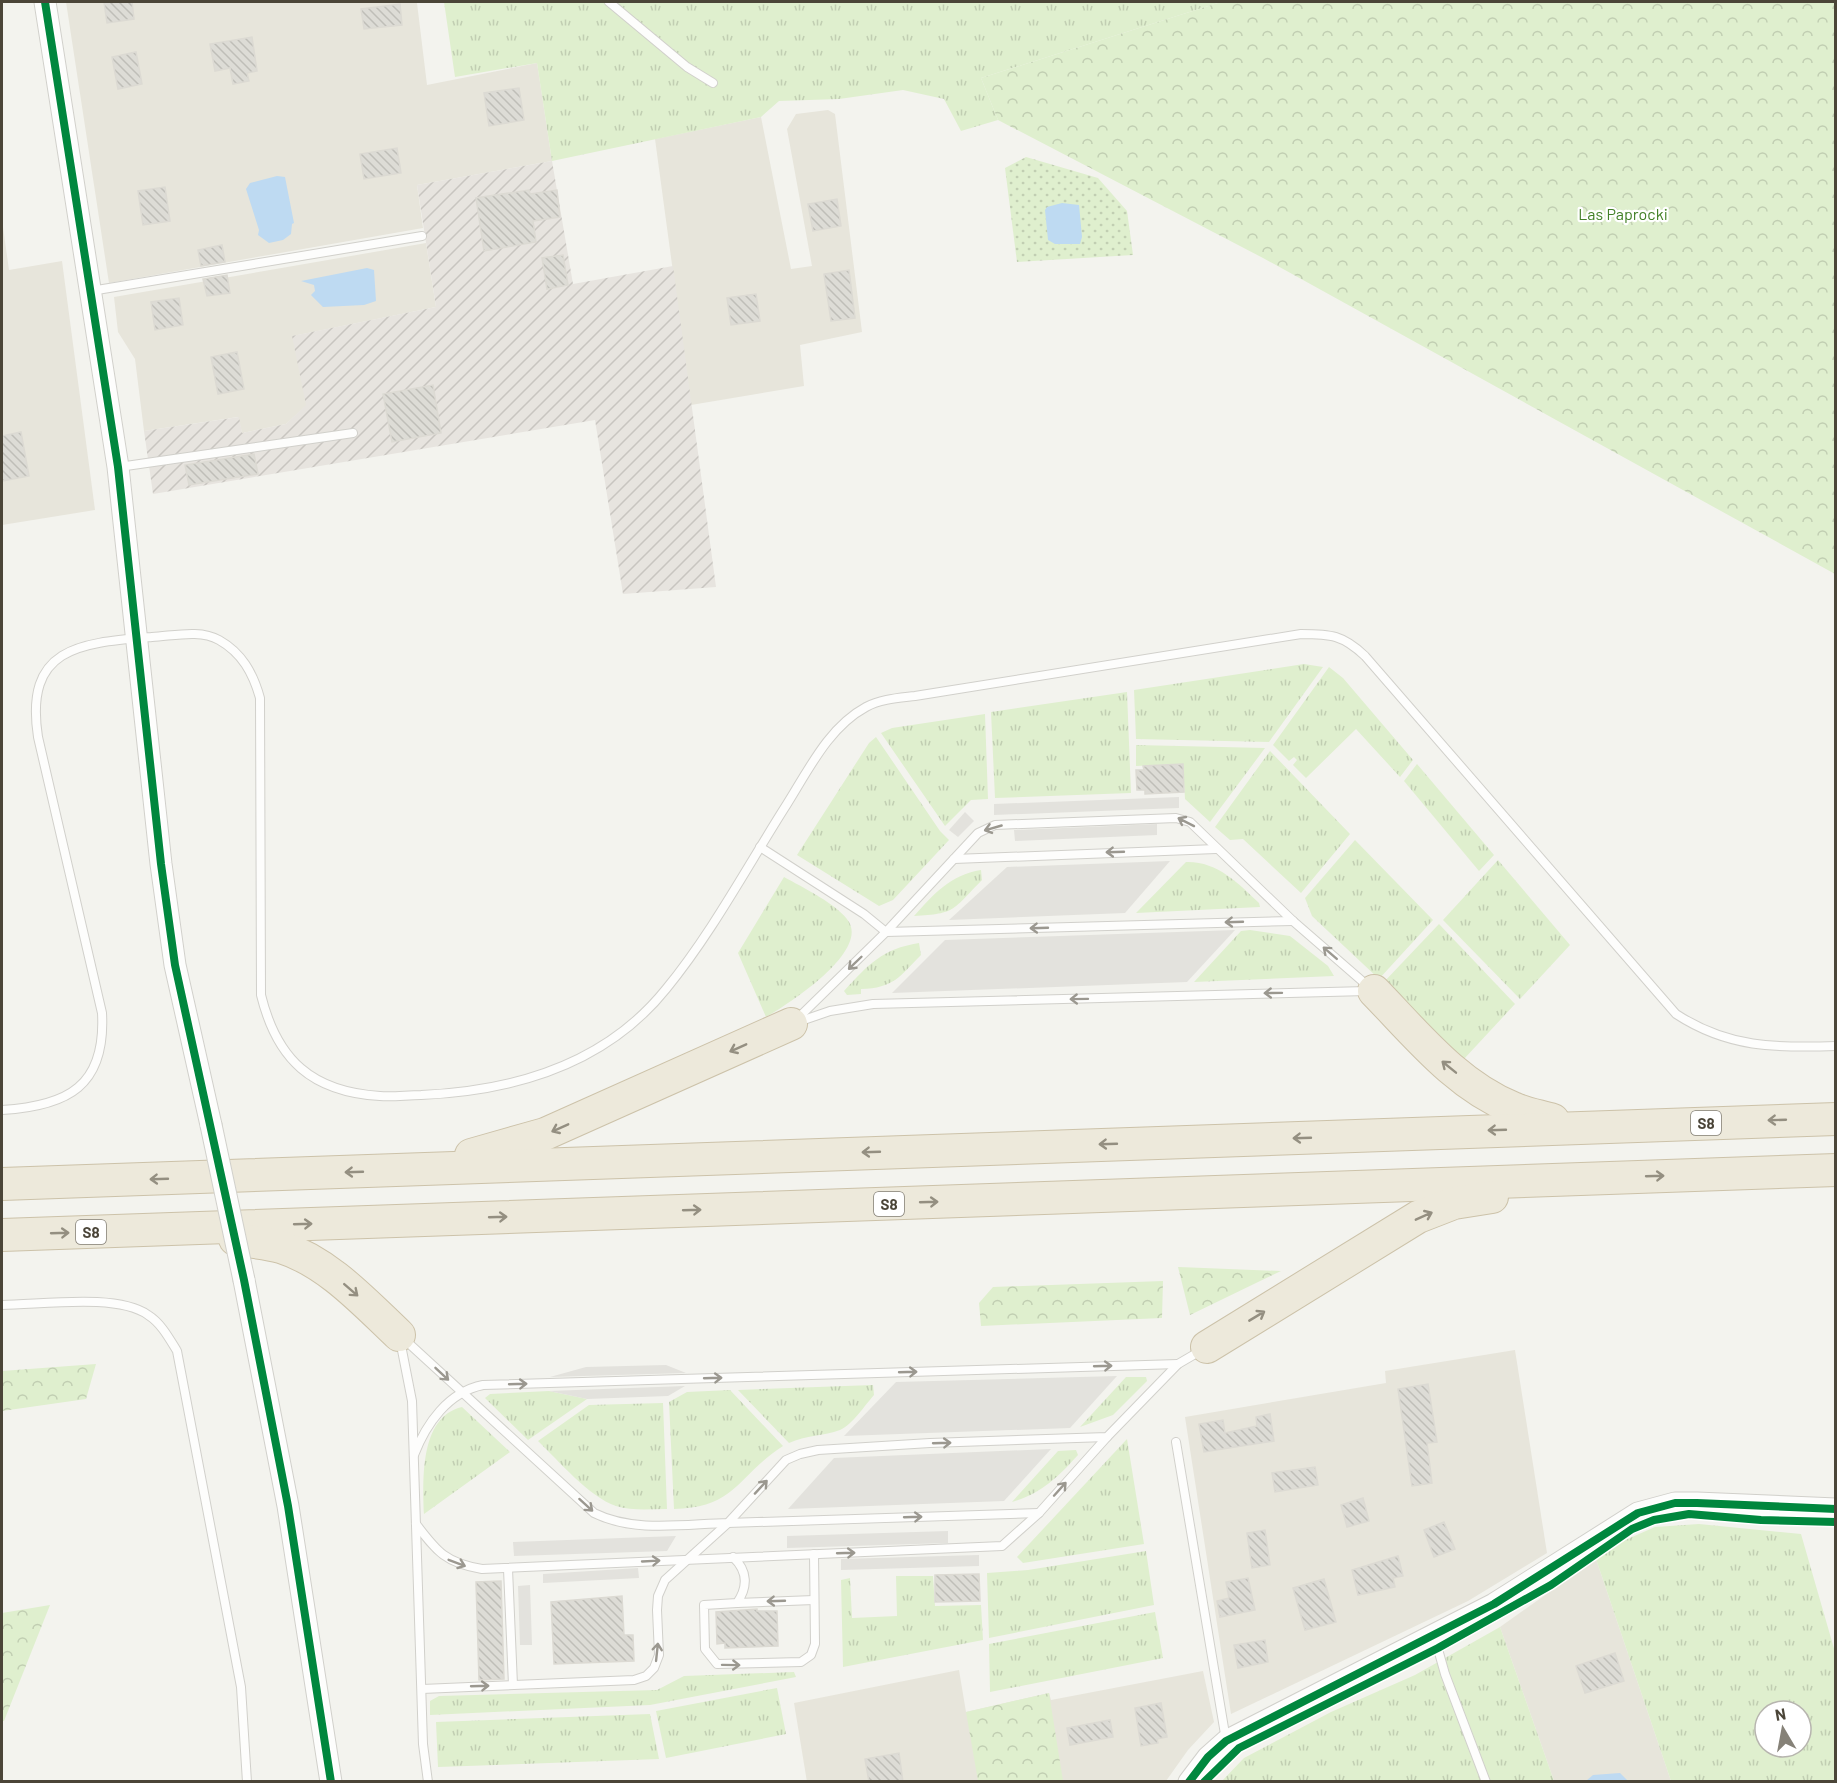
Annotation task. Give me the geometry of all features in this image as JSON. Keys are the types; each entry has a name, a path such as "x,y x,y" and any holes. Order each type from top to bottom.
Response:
{"highway":[{"path":"1374,991 1445,1064 1468,1081 1513,1108 1577,1128"},
{"path":"412,1170 545,1134 791,1024"},
{"name":"S8","path":"2,1184 1836,1119"},
{"name":"S8","path":"2,1235 1836,1170"},
{"path":"1207,1347 1418,1217 1454,1203 1597,1178"},
{"path":"181,1228 282,1248 309,1260 333,1274 399,1335"}],"street":[{"path":"45,2 118,467 161,864 175,965 244,1280 288,1506 331,1782"},
{"path":"1196,1778 1226,1741 1494,1604 1638,1513 1676,1503 1836,1509"}],"lane":[{"path":"609,2 687,67 713,83"},
{"path":"90,291 422,236"},
{"path":"118,467 353,433"},
{"path":"2,1110 39,1107 60,1101 77,1090 91,1075 100,1055 103,1036 102,1013 38,736 34,714 36,694 45,675 57,659 72,648 92,643 208,635 233,650 253,672 260,698 261,995 274,1035 290,1059 312,1078 343,1091 387,1097 496,1088 538,1077 576,1061 635,1021 666,991 696,948 828,739 867,706 915,696 1301,634 1331,634 1351,643 1365,656 1676,1014 1694,1026 1727,1040 1766,1047 1836,1046"},
{"path":"791,1024 886,932 978,833 994,825 1176,818 1190,822 1215,849 1293,921 1374,991"},
{"path":"760,847 864,914 886,932 1293,921"},
{"path":"954,859 1215,849"},
{"path":"791,1024 830,1011 873,1004 1374,991"},
{"path":"2,1305 92,1303 131,1308 147,1313 157,1322 177,1351 241,1687 247,1782"},
{"path":"399,1335 594,1513 606,1519 655,1525 1039,1513"},
{"path":"399,1335 412,1401 422,1689 428,1782"},
{"path":"416,1524 433,1547 460,1566 482,1569 1002,1546 1039,1513 1107,1437 1178,1364 1207,1347"},
{"path":"414,1455 422,1434 432,1420 461,1392 472,1387 1178,1364"},
{"path":"422,1689 634,1680 646,1676 654,1668 659,1655 657,1610 661,1588 665,1580 728,1523 786,1460 800,1454 818,1450 930,1443 1107,1437"},
{"path":"1176,1442 1226,1741"},
{"path":"814,1554 815,1644 807,1660 788,1664 717,1664 705,1649 704,1605 814,1600"},
{"path":"733,1557 745,1577 745,1590 737,1603"},
{"path":"508,1569 513,1685"},
{"path":"1434,1635 1444,1674 1486,1782"}],"shaded area":[{"path":"66,2 426,2 417,3 427,85 537,63 552,161 417,185 423,228 109,283"},
{"path":"828,110 835,114 862,332 800,345 804,386 691,405 655,139 761,117 791,269 812,266 787,129 796,114"},
{"path":"552,161 573,284 673,266 716,587 623,594 595,420 153,494 144,431 239,417 242,433 286,424 306,405 292,336 436,307 417,185"},
{"path":"2,220 9,270 62,261 95,510 2,525"},
{"path":"426,243 436,307 293,336 307,405 286,424 242,433 238,417 144,431 135,359 118,332 114,297"},
{"path":"1179,797 1179,808 994,815 994,804"},
{"path":"965,812 974,821 958,837 949,830"},
{"path":"1157,824 1157,835 1015,841 1014,830"},
{"path":"1170,861 1125,913 949,920 1007,867"},
{"path":"1235,930 1187,982 892,993 945,940"},
{"path":"1515,1350 1547,1553 1468,1601 1231,1714 1185,1417 1386,1383 1385,1371"},
{"path":"666,1365 686,1373 550,1377 586,1367"},
{"path":"1117,1376 1070,1428 844,1436 896,1382"},
{"path":"685,1386 668,1396 587,1399 549,1391"},
{"path":"1051,1449 1004,1501 788,1509 834,1458"},
{"path":"948,1531 948,1543 787,1548 787,1536"},
{"path":"676,1536 667,1551 514,1556 513,1542"},
{"path":"979,1555 979,1566 841,1570 841,1559"},
{"path":"1596,1559 1671,1781 1554,1781 1500,1627"},
{"path":"638,1568 639,1578 543,1583 543,1574"},
{"path":"530,1585 532,1645 520,1645 518,1586"},
{"path":"959,1670 966,1712 1049,1693 1051,1700 1203,1671 1214,1722 1188,1750 1166,1781 807,1782 794,1703"}],"green space":[{"path":"444,2 1221,2 981,78 998,120 961,131 944,99 903,90 839,99 779,101 761,117 552,161 537,63 455,77"},
{"name":"Las Paprocki","path":"1221,2 1835,2 1835,574 1263,258 998,120 981,78"},
{"path":"1026,157 1098,178 1127,211 1133,255 1017,262 1005,168"},
{"path":"1304,664 1323,667 1269,742 1136,739 1134,690"},
{"path":"1329,667 1343,678 1413,760 1400,777 1356,729 1306,778 1293,765 1297,760 1294,757 1289,761 1273,745"},
{"path":"1127,692 1131,793 995,798 991,712"},
{"path":"985,714 988,799 971,800 945,826 881,733 892,728"},
{"path":"876,737 940,831 949,840 893,900 879,906 797,855 869,743"},
{"path":"1136,745 1265,748 1210,822 1185,799 1183,764 1136,766"},
{"path":"1270,751 1350,834 1301,893 1243,839 1230,840 1215,827"},
{"path":"1417,764 1494,855 1479,871 1404,781"},
{"path":"1355,840 1433,920 1379,979 1312,916 1305,898"},
{"path":"1498,860 1570,945 1520,999 1443,920"},
{"path":"1186,862 1208,865 1217,869 1243,888 1259,903 1260,907 1136,913"},
{"path":"981,870 982,880 959,904 939,914 914,916 951,881"},
{"path":"784,877 837,909 849,922 852,934 847,948 823,976 766,1017 738,953"},
{"path":"1439,924 1515,1004 1464,1059 1383,983"},
{"path":"1250,930 1290,936 1328,966 1334,976 1194,982 1241,931"},
{"path":"919,943 921,955 889,984 861,989 861,994 847,995 844,991 877,959 895,949"},
{"path":"1179,1267 1281,1271 1190,1315"},
{"path":"1163,1281 1162,1318 981,1326 979,1303 993,1287"},
{"path":"96,1364 86,1399 2,1411 2,1371"},
{"path":"1126,1377 1146,1377 1147,1381 1113,1415 1080,1427"},
{"path":"873,1385 874,1395 845,1427 789,1443 738,1390"},
{"path":"730,1390 783,1446 724,1496 711,1503 674,1509 669,1402 687,1392"},
{"path":"549,1391 587,1399 528,1440 485,1398 490,1394"},
{"path":"663,1403 667,1509 628,1509 606,1501 575,1478 538,1441 589,1405"},
{"path":"462,1407 510,1452 424,1514 424,1468 431,1437 438,1423 448,1413"},
{"path":"1127,1439 1144,1544 1023,1563 1017,1557"},
{"path":"1076,1450 1078,1455 1049,1483 1032,1494 1012,1502 1058,1451"},
{"path":"1699,1524 1801,1534 1835,1652 1835,1781 1671,1781 1596,1559 1623,1541 1655,1527"},
{"path":"1146,1551 1154,1605 989,1638 987,1573 1028,1570"},
{"path":"896,1576 933,1576 935,1606 981,1605 983,1640 843,1667 841,1580 850,1578 852,1618 897,1616"},
{"path":"50,1605 4,1721 2,1721 2,1613"},
{"path":"1155,1612 1163,1658 990,1692 989,1644"},
{"path":"1500,1627 1554,1781 1221,1782 1244,1758 1331,1712 1415,1675"},
{"path":"794,1672 796,1677 650,1705 430,1715 430,1701 439,1696 657,1690 684,1676"},
{"path":"777,1688 786,1734 666,1758 656,1711"},
{"path":"1049,1693 1063,1781 978,1781 966,1712"},
{"path":"650,1714 659,1759 438,1767 436,1722"}],"water":[{"path":"277,176 285,177 294,223 291,234 283,240 269,243 258,235 259,230 246,189 250,183"},
{"path":"1062,203 1079,205 1082,237 1080,244 1055,244 1048,240 1045,210 1047,207"},
{"path":"367,268 374,270 376,301 364,305 323,307 311,295 315,291 314,285 301,281"},
{"path":"1620,1773 1628,1781 1586,1781 1593,1775"}],"building":[{"path":"104,2 132,2 134,19 107,23"},
{"path":"400,4 402,25 364,29 361,9"},
{"path":"252,37 257,71 247,73 249,81 233,84 230,68 215,71 210,44"},
{"path":"136,52 142,84 118,89 112,57"},
{"path":"519,88 524,120 489,126 484,93"},
{"path":"397,148 401,173 364,179 360,154"},
{"path":"165,187 170,221 143,225 138,191"},
{"path":"529,190 530,194 557,190 560,217 533,221 536,242 484,251 476,198"},
{"path":"837,199 841,226 813,231 808,204"},
{"path":"222,245 225,262 201,266 198,250"},
{"path":"563,255 568,285 547,289 542,258"},
{"path":"849,270 855,318 831,321 824,274"},
{"path":"227,275 230,293 207,296 203,279"},
{"path":"756,294 760,321 731,325 727,298"},
{"path":"179,298 183,325 155,330 151,302"},
{"path":"237,352 244,389 218,394 211,357"},
{"path":"433,385 441,433 392,442 383,394"},
{"path":"21,432 29,476 2,481 2,436"},
{"path":"254,454 258,474 189,485 185,465"},
{"path":"1183,764 1184,792 1145,794 1145,790 1137,790 1136,770 1144,770 1143,766"},
{"path":"1428,1384 1437,1442 1427,1443 1432,1483 1412,1486 1398,1389"},
{"path":"1270,1414 1274,1441 1204,1452 1199,1424 1223,1420 1225,1433 1257,1426 1256,1417"},
{"path":"1315,1467 1318,1485 1275,1492 1272,1473"},
{"path":"1363,1498 1369,1521 1347,1527 1341,1505"},
{"path":"1444,1522 1455,1549 1434,1557 1424,1530"},
{"path":"1265,1530 1270,1565 1252,1568 1247,1533"},
{"path":"1398,1556 1403,1576 1393,1578 1395,1587 1358,1595 1352,1570"},
{"path":"979,1574 980,1601 935,1602 935,1575"},
{"path":"1248,1578 1255,1610 1220,1617 1217,1601 1229,1598 1226,1582"},
{"path":"1324,1579 1336,1622 1305,1630 1293,1588"},
{"path":"501,1581 504,1679 479,1680 476,1582"},
{"path":"622,1596 624,1635 633,1635 634,1661 554,1664 551,1602"},
{"path":"757,1609 757,1611 777,1611 778,1646 725,1648 725,1643 717,1644 716,1612"},
{"path":"1265,1640 1268,1662 1238,1668 1234,1645"},
{"path":"1615,1653 1624,1681 1585,1693 1576,1666"},
{"path":"1161,1703 1167,1737 1157,1739 1158,1743 1141,1746 1135,1708"},
{"path":"1110,1720 1113,1737 1070,1745 1067,1728"},
{"path":"899,1753 903,1782 869,1782 865,1759"}],"cycle path":[{"path":"45,2 118,467 161,864 175,965 244,1280 288,1506 331,1782"},
{"path":"1189,1782 1208,1757 1226,1741 1494,1604 1638,1513 1675,1503 1836,1509"},
{"path":"1204,1782 1239,1748 1438,1648 1551,1585 1632,1529 1654,1520 1689,1514 1761,1520 1836,1522"}]}
